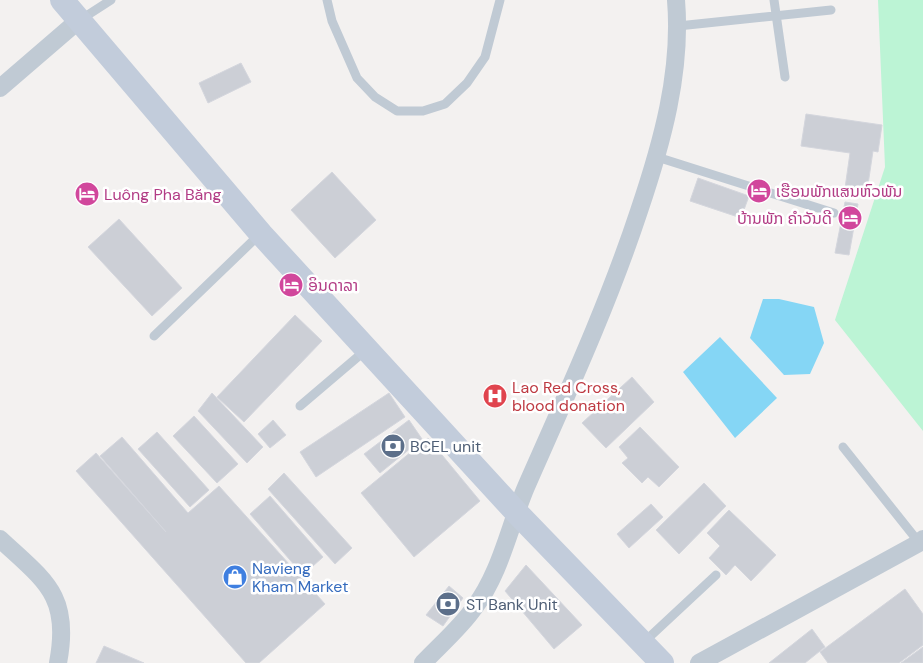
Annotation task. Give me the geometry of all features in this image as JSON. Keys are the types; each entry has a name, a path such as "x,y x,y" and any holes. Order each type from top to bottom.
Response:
{"main road":[{"path":"62,0 260,234 516,512 662,663"}],"street":[{"path":"422,663 474,608 504,552 516,512 604,309 626,252 657,157 666,115 677,54 678,26 676,0"},
{"path":"0,88 79,20"},
{"path":"0,539 44,580 56,602 62,628 58,663"},
{"path":"699,663 922,543"}],"lane":[{"path":"79,20 111,0"},
{"path":"328,0 332,21 357,78 375,98 397,111 423,110 445,104 467,83 485,57 500,0"},
{"path":"774,0 785,76"},
{"path":"678,26 832,10"},
{"path":"657,157 834,212"},
{"path":"154,336 260,234"},
{"path":"300,406 367,349"},
{"path":"843,447 922,543"},
{"path":"643,643 716,575"}],"green space":[{"path":"878,0 923,0 923,431 835,320 885,167"}],"water":[{"path":"763,299 779,299 814,307 824,343 810,374 784,375 750,338"},
{"path":"720,337 777,398 735,438 683,372"}],"building":[{"path":"241,63 251,82 208,103 199,83"},
{"path":"806,114 882,125 878,152 873,151 866,198 844,195 850,153 801,146"},
{"path":"332,172 376,220 335,258 291,210"},
{"path":"698,178 749,196 741,218 690,201"},
{"path":"845,202 858,204 849,255 835,253"},
{"path":"119,219 182,288 152,316 88,247"},
{"path":"295,315 322,341 244,422 217,397"},
{"path":"632,377 654,402 606,448 582,423"},
{"path":"212,393 263,447 247,463 198,411"},
{"path":"389,393 405,417 316,477 300,452"},
{"path":"194,416 238,464 217,483 173,436"},
{"path":"273,420 286,435 270,448 258,434"},
{"name":"BCEL unit","path":"409,420 422,439 380,473 364,454"},
{"path":"640,427 679,467 659,487 648,477 642,483 622,463 628,458 619,447"},
{"path":"157,432 209,490 190,507 138,449"},
{"name":"Navieng Kham Market","path":"122,437 188,513 219,486 325,604 259,663 246,663 76,471 96,453 166,532 100,456"},
{"path":"428,438 480,501 414,557 361,493"},
{"name":"Navieng Kham Market","path":"284,473 352,548 335,564 268,489"},
{"path":"704,483 726,506 679,554 656,530"},
{"name":"Navieng Kham Market","path":"270,496 323,557 303,575 250,514"},
{"path":"651,504 663,517 629,548 617,534"},
{"path":"729,510 776,555 751,581 735,565 726,575 709,558 720,546 707,533"},
{"path":"526,565 582,625 554,649 505,591"},
{"path":"449,586 463,598 443,626 426,615"},
{"path":"905,589 923,614 923,645 899,663 828,663 820,652"},
{"path":"812,629 825,647 805,663 769,663"},
{"path":"104,646 144,663 96,663"},
{"path":"923,647 923,663 901,663"}],"place":[{"name":"ເຮືອນພັກແສນຫົວພັນ","path":"759,191"},
{"name":"Luông Pha Băng","path":"87,194"},
{"name":"ບ້ານພັກ ຄໍາວັນດີ","path":"850,218"},
{"name":"ອິນດາລາ","path":"291,285"},
{"name":"Lao Red Cross, blood donation","path":"495,396"},
{"name":"BCEL unit","path":"393,446"},
{"name":"Navieng Kham Market","path":"235,577"},
{"name":"ST Bank Unit","path":"448,604"}]}
